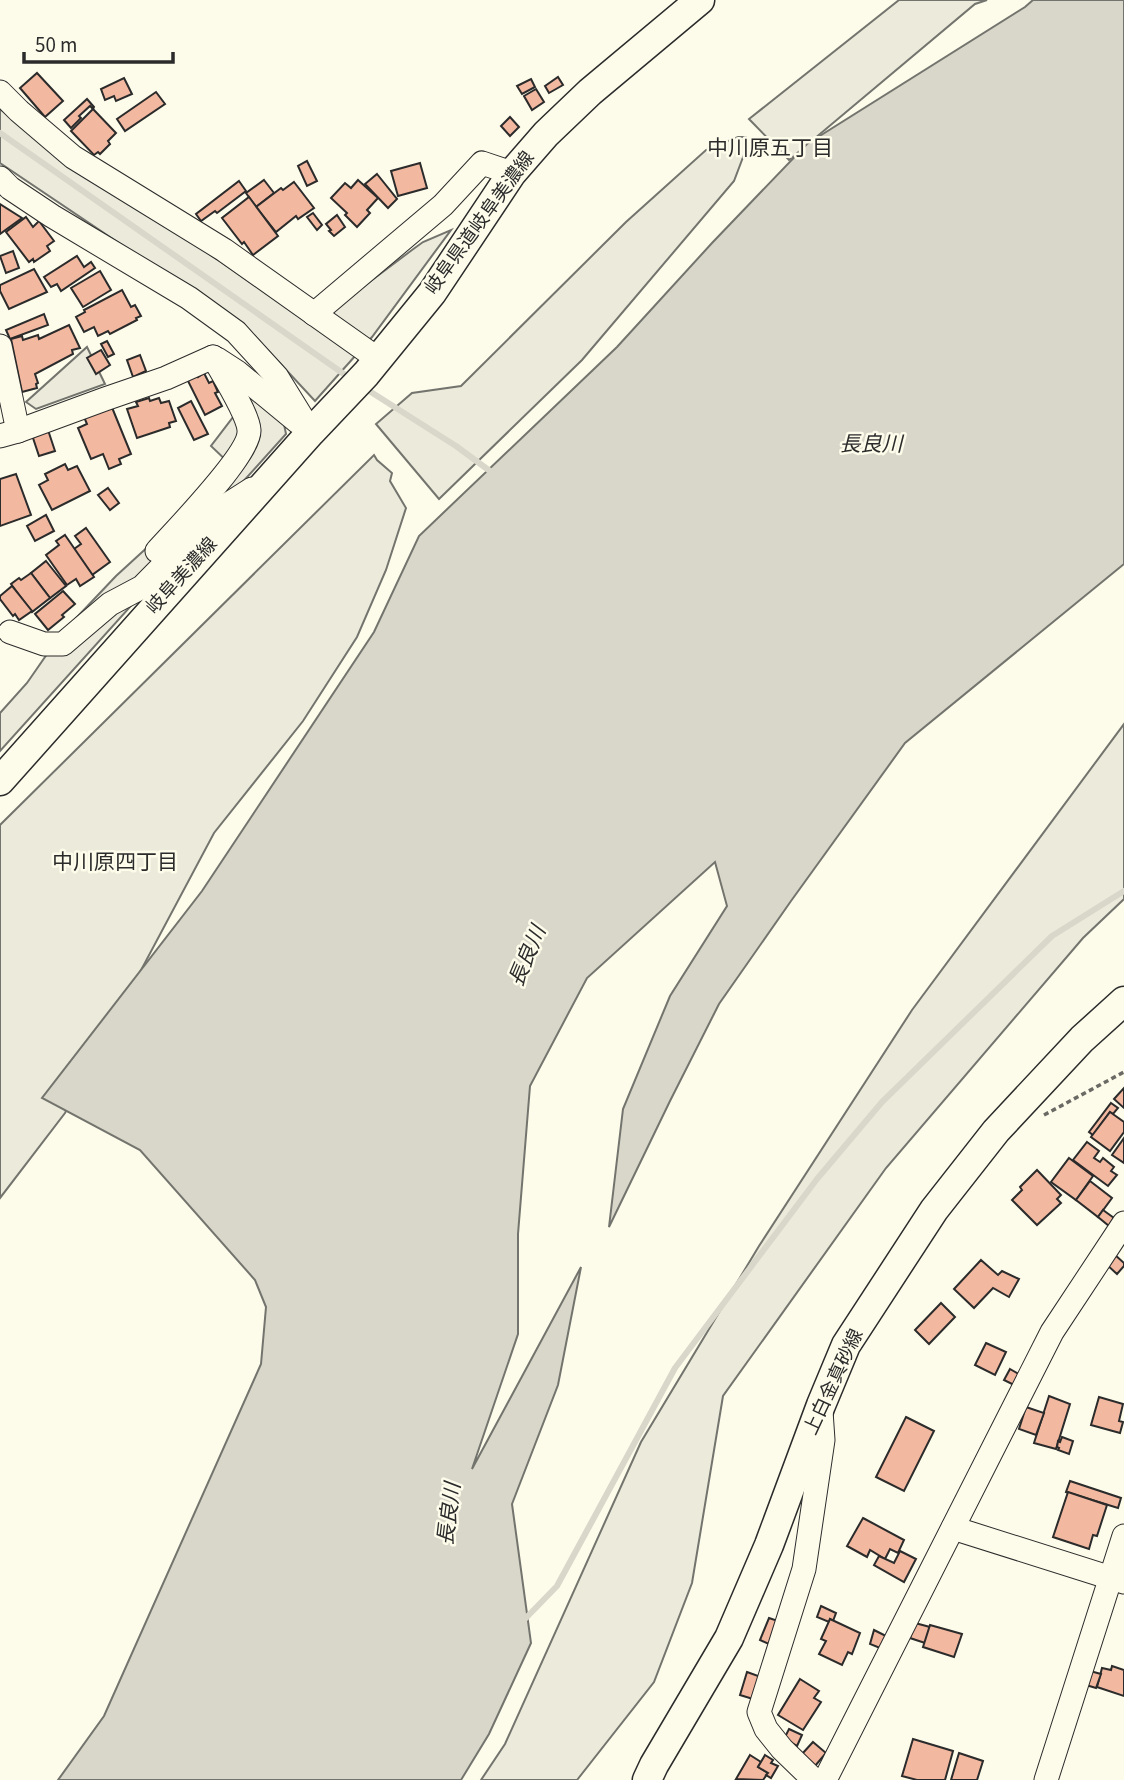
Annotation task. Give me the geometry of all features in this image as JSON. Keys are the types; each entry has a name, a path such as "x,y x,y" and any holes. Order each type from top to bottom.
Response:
{"main road":[{"name":"岐阜県道岐阜美濃線","path":"372,367 432,293 512,173 546,134 590,92 700,0"},
{"name":"岐阜美濃線","path":"0,780 372,367"},
{"name":"上白金真砂線","path":"647,1780 653,1765 729,1638 769,1545 846,1345 934,1210 996,1131 1082,1040 1124,1001"}],"street":[{"path":"0,92 73,157 224,250 314,314 372,367"},
{"path":"314,314 443,205 482,163 512,173"},
{"path":"0,178 10,188 52,216 188,298 236,332 320,423"},
{"path":"0,346 9,433 166,378 213,357"},
{"path":"213,357 320,423"},
{"path":"3,630 44,644 63,644 110,604 222,478 247,441 249,430 244,415 213,357"},
{"path":"110,604 142,587 216,512 271,478"},
{"path":"825,1780 1052,1332 1124,1223"},
{"path":"814,1780 782,1749 766,1729 759,1712 804,1569 823,1440 821,1405"},
{"path":"953,1528 1117,1580"},
{"path":"1046,1780 1117,1580 1124,1536"}],"path":[{"path":"1036,1120 1124,1072"}],"shaded area":[{"path":"899,0 987,0 975,4 789,160 749,119"},
{"path":"0,109 312,325 423,242 451,230 372,337 315,401 251,332 0,163"},
{"path":"738,137 746,137 748,144 734,181 582,360 439,499 376,424 412,393 461,386 626,222 706,150"},
{"path":"87,347 105,384 36,409 26,402"},
{"path":"237,385 283,419 286,434 0,751 0,713 27,683 61,634 116,576 234,468 211,446 233,417"},
{"path":"374,455 392,473 390,481 406,508 386,570 357,637 303,721 214,833 65,1113 0,1198 0,825"},
{"path":"1124,724 1124,899 1083,938 886,1168 723,1396 692,1583 654,1682 577,1780 481,1780 505,1744 641,1442 759,1246 912,1010"}],"water":[{"name":"長良川","path":"1033,0 1124,0 1124,564 905,743 719,1004 609,1227 623,1109 670,996 727,906 715,862 587,978 530,1086 518,1234 518,1334 472,1469 581,1267 558,1385 512,1504 531,1643 489,1734 461,1780 58,1780 104,1716 261,1364 266,1307 255,1280 140,1150 42,1098 202,891 374,632 419,536 617,347 807,144"}],"building":[{"path":"37,73 63,101 45,117 20,88"},
{"path":"558,77 563,85 549,93 545,86"},
{"path":"124,78 132,94 116,101 114,96 105,100 101,89"},
{"path":"531,79 535,87 522,94 517,86"},
{"path":"536,89 544,102 532,110 524,96"},
{"path":"156,92 165,104 125,131 117,119"},
{"path":"87,99 93,109 90,106 71,128 64,120"},
{"path":"93,109 116,133 100,154 98,152 94,155 71,131"},
{"path":"510,117 519,127 510,136 501,126"},
{"path":"307,161 317,181 307,186 298,166"},
{"path":"420,163 427,188 398,196 391,171"},
{"path":"377,174 397,199 388,208 365,184"},
{"path":"264,180 274,193 256,207 246,193"},
{"path":"358,180 378,198 367,210 370,213 357,227 331,198 345,183 351,188"},
{"path":"239,181 246,191 217,213 215,211 201,221 196,214"},
{"path":"294,182 314,208 298,219 296,216 276,232 256,207 281,188 283,190"},
{"path":"249,197 278,236 253,255 222,218"},
{"path":"0,204 22,218 0,234"},
{"path":"313,213 322,225 317,230 307,217"},
{"path":"337,215 345,227 334,236 326,224"},
{"path":"26,217 33,227 39,221 54,241 47,246 50,251 34,262 33,259 29,262 6,232"},
{"path":"13,251 19,268 6,273 0,256"},
{"path":"77,256 84,267 91,262 95,268 61,291 57,284 51,287 44,277"},
{"path":"34,269 47,292 9,309 0,291 0,285"},
{"path":"100,271 111,290 83,307 71,288"},
{"path":"122,290 131,307 135,305 141,316 110,334 108,331 98,336 94,327 84,332 76,317"},
{"path":"44,314 48,325 10,339 6,330"},
{"path":"69,325 80,348 72,350 73,354 35,374 37,388 22,392 11,339 22,336 23,340 38,335 39,339"},
{"path":"107,341 114,354 108,357 101,344"},
{"path":"101,350 110,365 96,374 87,358"},
{"path":"140,355 146,371 133,377 127,360"},
{"path":"204,373 209,383 213,381 218,392 215,393 222,406 205,415 187,379"},
{"path":"149,398 150,401 159,398 161,403 169,401 176,421 169,423 170,427 137,438 127,409 138,406 136,402"},
{"path":"191,401 208,434 194,440 178,408"},
{"path":"111,405 131,454 119,459 121,464 109,469 103,454 91,459 78,428 87,424 84,417"},
{"path":"48,430 55,451 39,456 32,435"},
{"path":"65,464 68,470 77,466 90,491 52,510 39,485 48,480 45,474"},
{"path":"16,474 31,515 0,526 0,479"},
{"path":"108,488 119,503 110,510 98,495"},
{"path":"46,515 54,531 35,541 27,526"},
{"path":"86,528 110,562 92,575 74,549 81,544 75,536"},
{"path":"65,535 94,577 80,586 76,579 67,585 46,555 59,545 56,541"},
{"path":"46,561 66,586 50,598 31,573"},
{"path":"31,573 50,598 32,612 11,584"},
{"path":"12,586 32,611 19,620 0,599"},
{"path":"63,591 75,604 48,630 35,614"},
{"path":"1124,1088 1124,1108 1114,1099"},
{"path":"1111,1103 1118,1108 1113,1114 1110,1112 1093,1135 1089,1132"},
{"path":"1110,1112 1124,1122 1124,1132 1110,1151 1091,1137"},
{"path":"1124,1138 1124,1163 1112,1155"},
{"path":"1087,1142 1099,1151 1094,1158 1100,1162 1103,1158 1114,1167 1111,1171 1117,1175 1108,1186 1073,1160"},
{"path":"1069,1158 1093,1176 1076,1200 1051,1182"},
{"path":"1037,1170 1061,1195 1057,1199 1061,1203 1037,1225 1012,1200 1022,1190 1020,1187"},
{"path":"1090,1181 1112,1198 1098,1217 1076,1200"},
{"path":"1103,1210 1114,1218 1109,1226 1098,1217"},
{"path":"1114,1254 1124,1263 1117,1274 1106,1264"},
{"path":"981,1260 998,1275 1002,1271 1019,1279 1009,1297 993,1288 974,1308 954,1289"},
{"path":"941,1303 955,1317 929,1344 915,1330"},
{"path":"986,1343 1006,1352 995,1375 975,1365"},
{"path":"1010,1369 1022,1376 1016,1386 1004,1380"},
{"path":"1049,1396 1070,1404 1056,1449 1034,1443"},
{"path":"1099,1397 1123,1404 1119,1421 1123,1422 1120,1433 1091,1425"},
{"path":"1026,1407 1044,1413 1036,1435 1019,1429"},
{"path":"906,1417 934,1431 904,1491 876,1477"},
{"path":"1062,1437 1073,1441 1069,1454 1058,1450 1058,1441 1060,1442"},
{"path":"1070,1481 1121,1498 1118,1508 1066,1492"},
{"path":"1068,1492 1107,1505 1097,1536 1093,1535 1089,1549 1053,1537"},
{"path":"863,1518 904,1540 898,1553 890,1549 885,1559 870,1550 867,1557 847,1546"},
{"path":"900,1551 916,1559 904,1582 874,1565 879,1556 894,1563"},
{"path":"821,1606 836,1613 833,1621 817,1617"},
{"path":"769,1618 781,1622 771,1645 760,1640"},
{"path":"830,1619 860,1633 852,1654 848,1652 842,1665 819,1654 826,1641 821,1639"},
{"path":"915,1623 930,1627 925,1643 910,1638"},
{"path":"930,1625 962,1634 954,1657 923,1647"},
{"path":"874,1630 886,1636 880,1648 870,1644"},
{"path":"1112,1666 1124,1670 1124,1696 1097,1687 1102,1668 1111,1670"},
{"path":"1090,1671 1101,1674 1096,1688 1086,1685"},
{"path":"747,1672 761,1677 753,1699 740,1695"},
{"path":"800,1679 819,1691 814,1698 821,1702 803,1730 778,1715"},
{"path":"789,1729 802,1735 797,1746 784,1739"},
{"path":"913,1739 953,1751 945,1780 917,1780 902,1776"},
{"path":"813,1742 826,1753 815,1766 802,1754"},
{"path":"959,1753 983,1761 977,1780 951,1780"},
{"path":"750,1755 761,1762 758,1767 768,1773 763,1780 736,1779"},
{"path":"765,1755 773,1760 771,1763 778,1766 771,1778 758,1767"}],"waterway":[{"path":"0,133 351,379"},
{"path":"363,387 456,446 494,474"},
{"path":"523,1621 557,1586 675,1368 817,1179 882,1102 1052,936 1124,891"}],"district":[{"name":"中川原五丁目","path":"770,148"},
{"name":"中川原四丁目","path":"115,862"}]}
